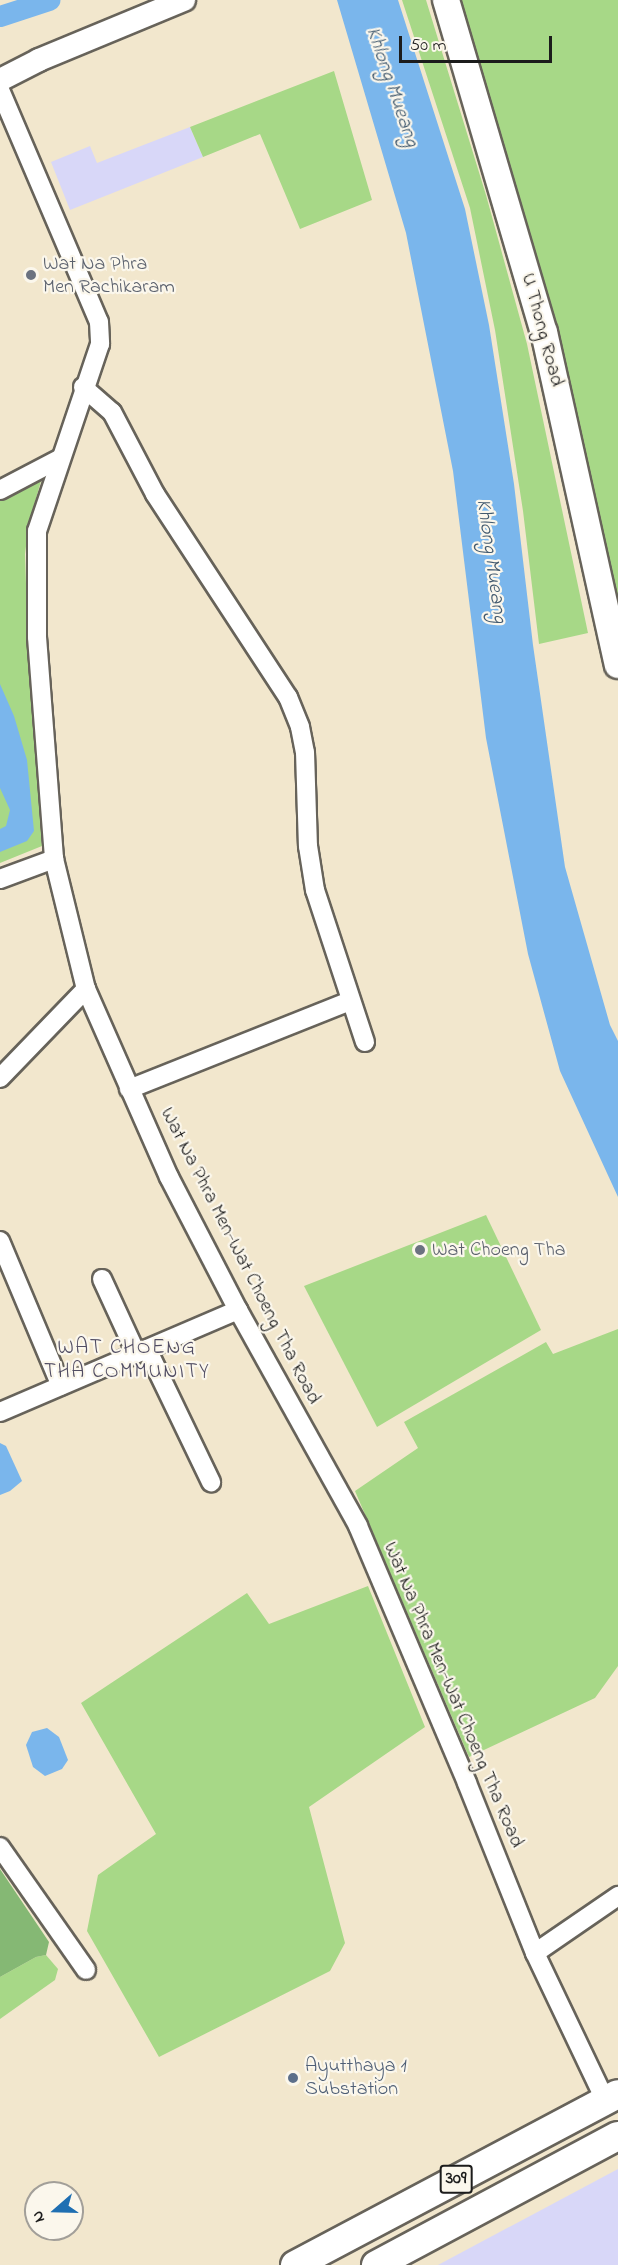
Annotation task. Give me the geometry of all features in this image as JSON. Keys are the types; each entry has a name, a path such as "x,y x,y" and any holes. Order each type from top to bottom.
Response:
{"main road":[{"name":"U Thong Road","path":"446,0 544,332 618,665"},
{"name":"309","path":"295,2265 611,2097"},
{"name":"309","path":"376,2265 618,2136"}],"street":[{"path":"0,80 39,60 184,0"},
{"name":"Wat Na Phra Men-Wat Choeng Tha Road","path":"0,90 99,321 100,344 83,387 37,531 37,637 54,859 87,989 169,1177 238,1311 358,1526 464,1776 535,1953 611,2097"},
{"path":"83,387 112,412 154,494 288,697 300,727 305,752 308,846 315,890 365,1042"},
{"path":"0,490 59,459"},
{"path":"0,879 54,859"},
{"path":"0,1078 87,989"},
{"path":"129,1089 350,1001"},
{"path":"0,1241 61,1386"},
{"path":"102,1279 211,1482"},
{"path":"0,1412 238,1311"},
{"path":"0,1847 86,1970"},
{"path":"535,1953 618,1896"}],"shaded area":[{"path":"190,127 203,157 70,210 51,162 90,146 97,163"},
{"path":"618,2169 618,2265 438,2265"}],"green space":[{"path":"402,0 426,0 486,195 527,344 588,633 539,644 523,511 495,330 470,208"},
{"path":"457,0 618,0 618,620"},
{"path":"334,71 372,200 300,229 260,134 203,157 190,127"},
{"path":"43,474 29,523 25,554 29,673 42,846 0,863 0,497"},
{"path":"486,1215 541,1330 377,1427 304,1286"},
{"path":"618,1329 618,1666 595,1698 469,1757 355,1491 418,1448 404,1422 546,1342 553,1354"},
{"path":"368,1586 425,1727 309,1807 345,1943 330,1971 159,2057 87,1931 98,1875 156,1834 81,1703 247,1593 269,1624"},
{"path":"0,1869 49,1942 46,1955 36,1957 0,1977"},
{"path":"46,1955 58,1969 55,1980 0,2019 0,1977 36,1957"}],"water":[{"name":"Khlong Mueang","path":"337,0 398,0 465,209 489,325 514,484 533,645 565,867 610,1025 618,1041 618,1197 560,1071 528,954 486,738 453,471 406,233"},
{"path":"0,684 14,716 27,760 34,831 27,841 0,852 0,829 6,826 10,810 0,788"},
{"path":"0,1443 6,1446 22,1481 10,1491 0,1495"},
{"path":"47,1728 59,1737 68,1760 62,1769 45,1776 33,1767 26,1745 32,1732"}],"waterway":[{"path":"0,16 49,0"}],"place":[{"name":"Wat Na Phra Men Rachikaram","path":"31,275"},
{"name":"Wat Choeng Tha","path":"420,1250"},
{"name":"Ayutthaya 1 Substation","path":"293,2078"}],"district":[{"name":"WAT CHOENG THA COMMUNITY","path":"127,1360"}]}
